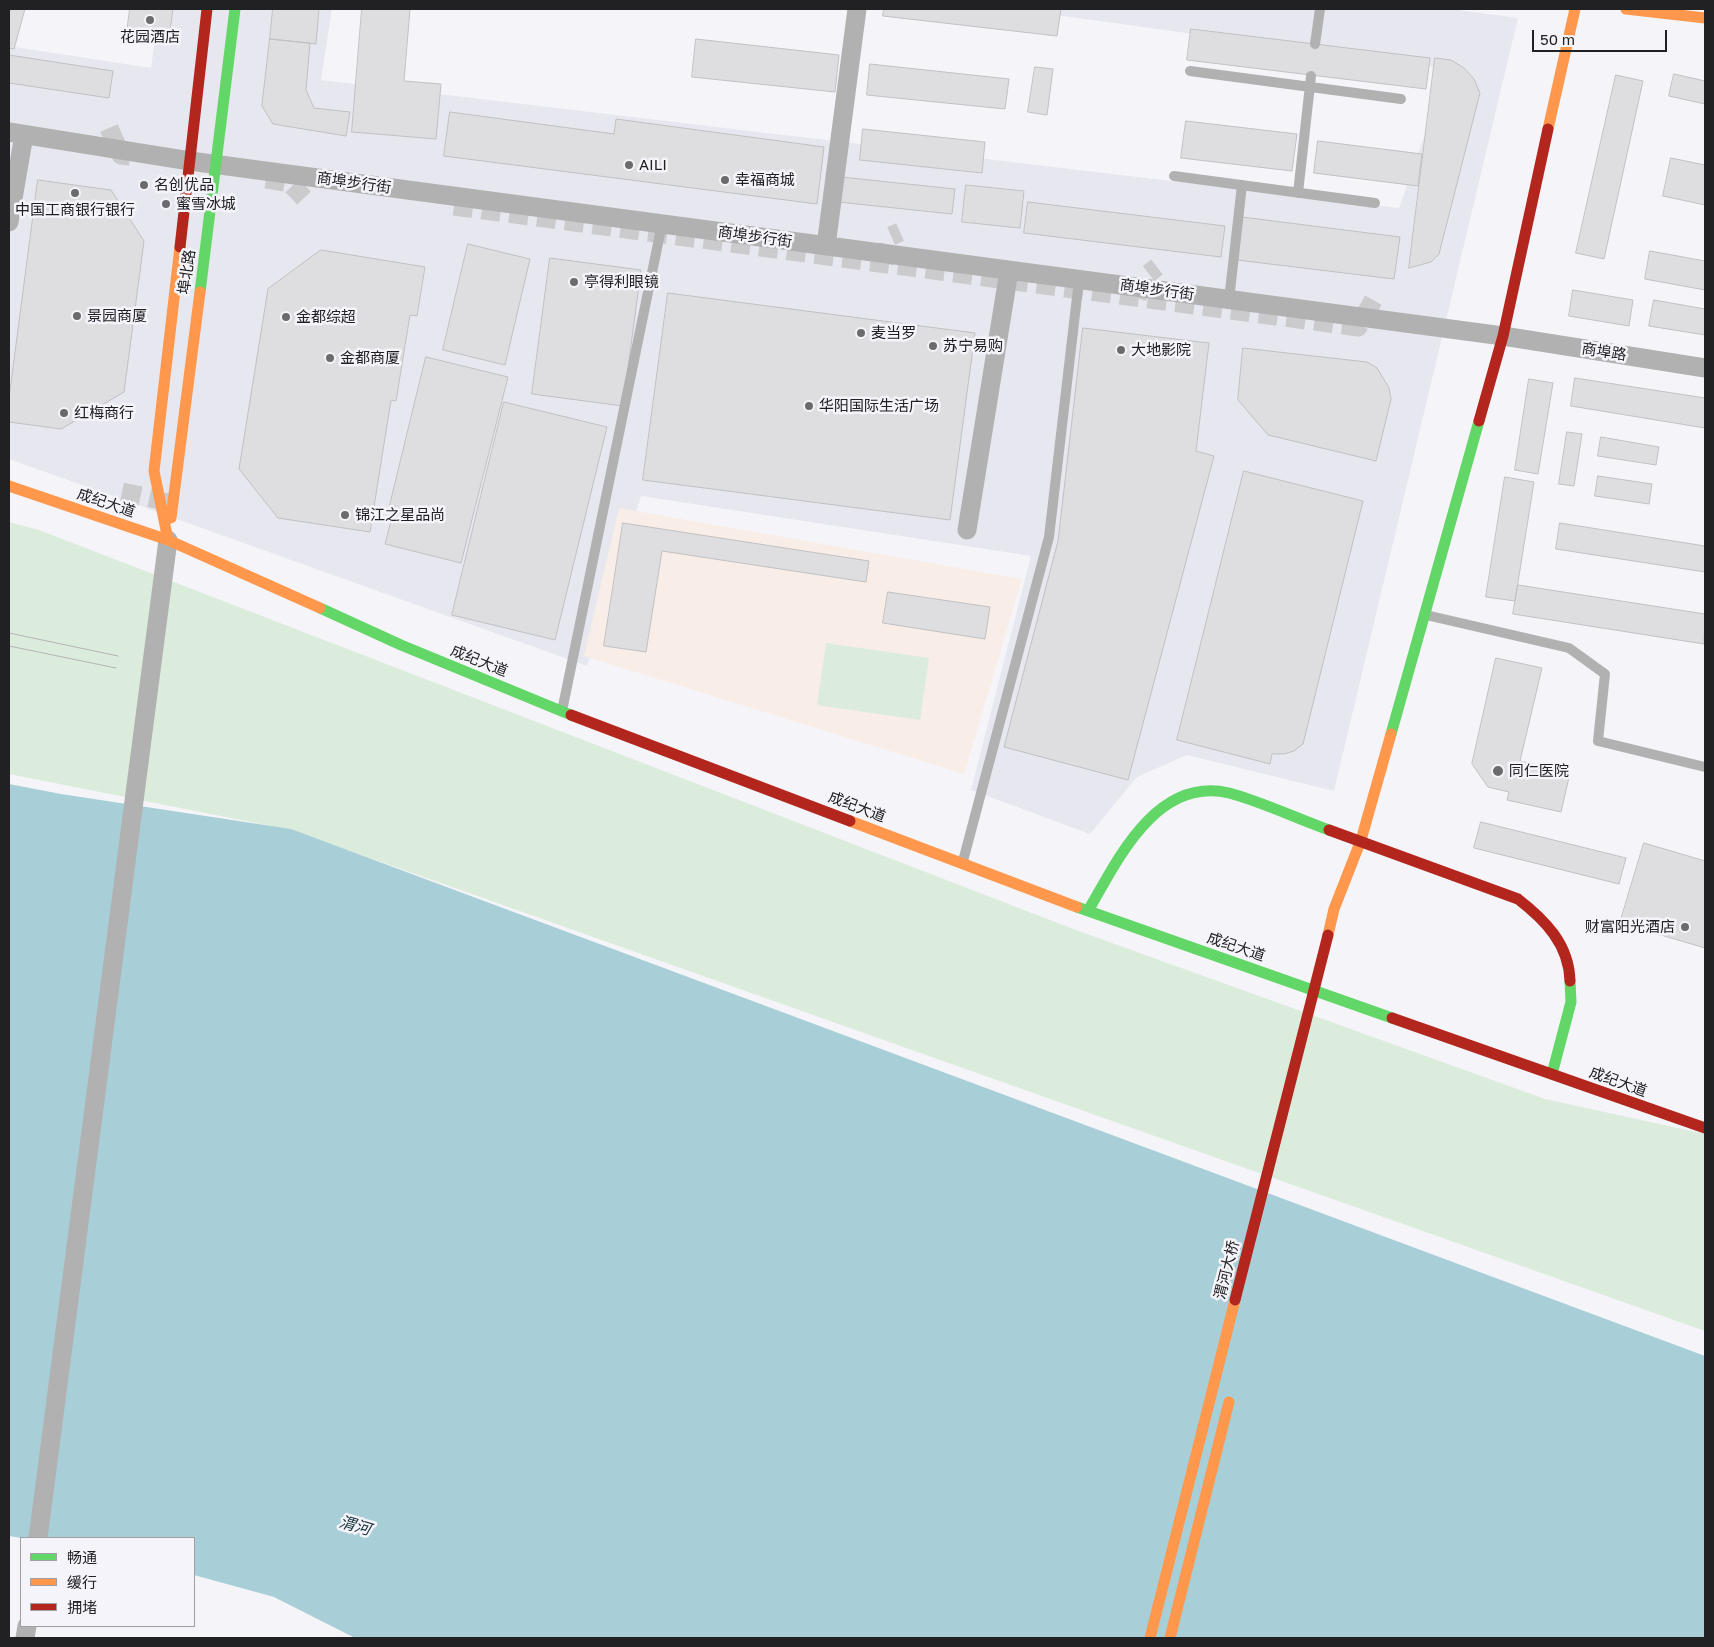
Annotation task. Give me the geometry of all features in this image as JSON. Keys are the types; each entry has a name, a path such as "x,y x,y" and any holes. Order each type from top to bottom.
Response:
{"main road":[{"path":"168,540 154,471 207,9"},
{"name":"埠北路","path":"168,540 217,165 235,9"},
{"path":"1353,895 1361,840 1503,336 1575,9"},
{"path":"1626,9 1705,18"},
{"name":"成纪大道","path":"9,486 168,540 401,645 562,711 963,864 1088,911 1705,1128"},
{"path":"1088,911 1139,826 1164,805 1195,794 1228,793 1361,840 1518,899 1542,918 1560,942 1570,971 1571,1002 1552,1074"},
{"name":"渭河大桥","path":"1150,1638 1334,909 1361,840"},
{"path":"1326,1010 1334,981"},
{"path":"1170,1638 1233,1387"}],"street":[{"path":"826,246 857,9"},
{"name":"商埠步行街","path":"16,133 217,165 1503,336"},
{"path":"9,222 16,133"},
{"path":"968,530 1009,270"},
{"name":"商埠路","path":"1503,336 1705,368"},
{"path":"38,1537 168,540"}],"lane":[{"path":"1315,44 1320,9"},
{"path":"1190,71 1401,100"},
{"path":"1298,193 1311,76"},
{"path":"1174,176 1375,203"},
{"path":"1229,300 1242,185"},
{"path":"562,711 662,224"},
{"path":"963,864 1049,538 1079,280"},
{"path":"1425,615 1569,648 1605,674 1598,741 1705,767"}],"shaded area":[{"path":"159,9 332,9 321,80 1399,208 1448,69 1012,9 1451,9 1518,18 1334,791 1187,755 1137,777 1090,834 971,790 1031,556 641,496 587,666 9,459 9,46 151,68"},
{"path":"619,508 1022,579 964,774 584,656"}],"green space":[{"path":"9,522 39,530 1076,930 1545,1099 1705,1134 1705,1331 291,830 9,774"},
{"path":"826,643 929,658 920,720 817,705"}],"water":[{"name":"渭河","path":"9,784 61,794 291,829 1705,1356 1705,1638 355,1638 274,1597 195,1575 195,1537 20,1538 9,1536"}],"building":[{"path":"9,9 25,9 14,49 9,48"},
{"name":"花园酒店","path":"130,9 173,9 169,37 127,32"},
{"path":"273,9 319,9 316,44 270,39"},
{"path":"362,9 410,9 404,81 441,84 436,139 352,132"},
{"path":"884,9 1061,9 1057,36 883,16"},
{"path":"1191,29 1430,58 1426,89 1187,60"},
{"path":"270,39 310,43 306,90 314,108 350,112 346,136 273,124 262,106"},
{"path":"696,39 839,55 835,92 692,77"},
{"path":"9,55 113,71 109,98 9,83"},
{"path":"1435,58 1451,60 1464,68 1474,79 1480,93 1439,254 1431,262 1409,268"},
{"path":"870,64 1009,79 1005,109 867,95"},
{"path":"1035,67 1053,69 1047,115 1028,112"},
{"path":"1674,74 1705,81 1705,104 1669,96"},
{"path":"1616,75 1643,81 1604,259 1576,253"},
{"name":"幸福商城","path":"450,112 614,134 616,119 824,147 817,204 444,156"},
{"path":"1186,121 1297,134 1292,171 1181,158"},
{"path":"863,129 985,142 982,173 860,160"},
{"path":"1318,141 1422,154 1418,186 1314,173"},
{"path":"1671,158 1705,165 1705,205 1663,196"},
{"path":"841,177 955,189 952,214 838,202"},
{"name":"景园商厦","path":"38,180 111,190 144,241 124,392 61,429 9,422 9,398"},
{"path":"966,185 1024,191 1020,228 962,222"},
{"path":"1028,202 1225,226 1221,257 1024,233"},
{"path":"1242,217 1400,237 1394,279 1237,260"},
{"path":"468,244 530,259 505,365 443,350"},
{"name":"金都商厦","path":"321,250 425,267 417,316 410,315 396,401 391,400 370,532 278,518 239,469 268,289"},
{"path":"1650,251 1705,261 1705,290 1645,279"},
{"path":"550,258 641,270 623,406 532,394"},
{"path":"1573,290 1633,300 1629,326 1569,316"},
{"name":"华阳国际生活广场","path":"668,293 975,333 950,520 643,480"},
{"path":"1654,300 1705,309 1705,335 1649,326"},
{"path":"1083,328 1209,343 1196,451 1214,456 1128,780 1004,747 1058,541"},
{"path":"1243,348 1367,362 1377,368 1389,388 1391,399 1376,461 1268,435 1238,400"},
{"path":"426,357 508,377 461,563 385,544 395,506 390,505"},
{"path":"1575,378 1705,398 1705,428 1571,406"},
{"path":"1529,379 1553,383 1538,474 1515,470"},
{"path":"504,402 607,427 555,640 452,615"},
{"path":"1567,432 1582,434 1574,486 1559,484"},
{"path":"1601,437 1659,447 1656,465 1598,456"},
{"path":"1244,471 1363,501 1303,744 1294,751 1284,754 1272,754 1270,764 1177,740"},
{"path":"1598,476 1652,484 1649,504 1595,496"},
{"path":"1505,477 1534,482 1515,601 1486,597"},
{"path":"623,523 869,561 866,582 662,551 646,652 604,646"},
{"path":"1560,523 1705,546 1705,572 1556,549"},
{"path":"1518,585 1705,614 1704,644 1513,614"},
{"path":"888,592 990,607 985,639 883,623"},
{"path":"1496,658 1542,668 1520,761 1570,773 1561,812 1507,800 1509,792 1488,787 1472,764"},
{"path":"1481,822 1626,858 1619,884 1474,848"},
{"path":"1644,843 1705,861 1705,948 1620,923"}],"tunnel":[{"path":"109,128 121,155 130,156"},
{"path":"266,179 290,183 304,198"},
{"path":"454,206 1358,327 1374,299"},
{"path":"884,263 891,236 900,232"},
{"path":"1137,298 1144,277 1157,267"},
{"path":"122,492 160,500 162,490"}],"tram line":[{"path":"9,633 118,656"},
{"path":"9,646 116,668"}],"traffic: fast":[{"path":"200,292 235,9"},
{"path":"1391,734 1479,421"},
{"path":"320,608 401,645 571,715"},
{"path":"1088,911 1126,847 1142,827 1160,810 1180,797 1203,791 1229,793 1266,805 1329,830"},
{"path":"1077,907 1392,1018"},
{"path":"1552,1074 1571,1002 1570,981"}],"traffic: slow":[{"path":"1548,129 1575,9"},
{"path":"1626,9 1705,18"},
{"path":"168,540 154,471 180,247"},
{"path":"171,518 200,292"},
{"path":"9,486 168,540 320,608"},
{"path":"1328,935 1334,909 1361,840 1391,734"},
{"path":"850,821 1077,907"},
{"path":"1150,1638 1235,1300"},
{"path":"1170,1638 1229,1402"}],"traffic: jam":[{"path":"180,247 207,9"},
{"path":"1479,421 1503,336 1548,129"},
{"path":"571,715 850,821"},
{"path":"1329,830 1518,899 1537,915 1554,934 1565,956 1569,968 1570,981"},
{"path":"1235,1300 1328,935"},
{"path":"1392,1018 1705,1128"}],"place":[{"name":"花园酒店","path":"150,20"},
{"name":"AILI","path":"629,165"},
{"name":"幸福商城","path":"725,180"},
{"name":"名创优品","path":"144,185"},
{"name":"中国工商银行银行","path":"75,193"},
{"name":"蜜雪冰城","path":"166,204"},
{"name":"亭得利眼镜","path":"574,282"},
{"name":"景园商厦","path":"77,316"},
{"name":"金都综超","path":"286,317"},
{"name":"麦当罗","path":"861,333"},
{"name":"苏宁易购","path":"933,346"},
{"name":"大地影院","path":"1121,350"},
{"name":"金都商厦","path":"330,358"},
{"name":"华阳国际生活广场","path":"809,406"},
{"name":"红梅商行","path":"64,413"},
{"name":"锦江之星品尚","path":"345,515"},
{"name":"同仁医院","path":"1498,771"},
{"name":"财富阳光酒店","path":"1685,927"}]}
